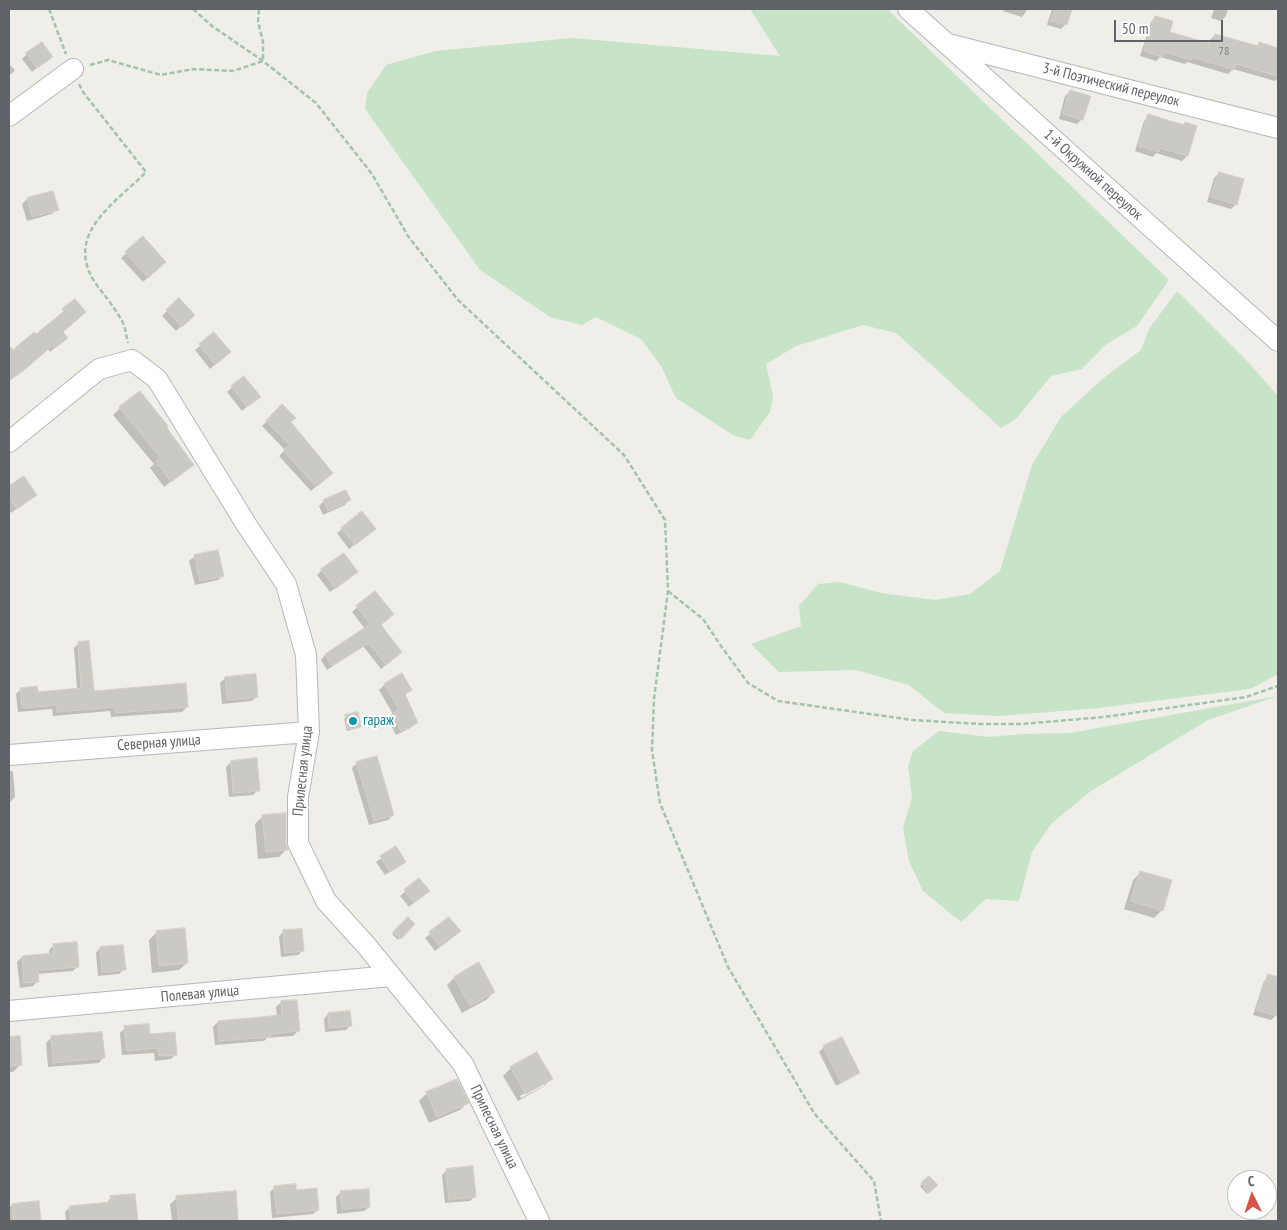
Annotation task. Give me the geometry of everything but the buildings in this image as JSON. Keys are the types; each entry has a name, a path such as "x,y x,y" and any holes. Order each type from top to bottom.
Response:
{"street":[{"name":"1-й Окружной переулок","path":"908,9 1278,341"},
{"name":"3-й Поэтический переулок","path":"945,43 1278,128"},
{"path":"9,116 72,69"},
{"path":"9,442 99,369 132,360"},
{"name":"Прилесная улица","path":"132,360 157,379 246,524 286,584 306,655 309,732 298,797 298,843 326,900 365,944 463,1064 540,1221"},
{"name":"Северная улица","path":"9,755 309,732"},
{"name":"Полевая улица","path":"9,1011 391,976"}],"path":[{"path":"48,9 83,92 146,172 102,213 88,234 85,251 94,280 123,323 132,360"},
{"path":"193,9 212,26 263,61 316,103 372,174 408,236 458,300 624,455 665,520 668,592 654,700 652,750 660,803 728,966 814,1112 874,1181 881,1221"},
{"path":"259,9 258,20 263,42 263,61"},
{"path":"72,69 108,60 161,74 193,69 233,71 263,61"},
{"path":"668,592 703,618 748,683 778,701 787,703 913,720 979,724 1022,724 1104,717 1246,698 1278,686"}],"green space":[{"path":"750,9 887,9 1169,280 1137,326 1105,345 1082,369 1051,376 1016,419 1001,428 896,333 863,325 796,346 766,364 773,396 770,412 750,440 733,435 676,398 661,366 641,339 596,317 582,325 550,317 480,270 365,109 367,93 386,65 435,51 572,38 780,56"},
{"path":"1177,291 1248,362 1278,396 1278,674 1250,689 1098,708 1000,716 944,713 909,685 856,670 779,672 751,644 801,626 799,606 818,584 840,582 881,593 935,600 970,594 1000,571 1032,465 1061,417 1101,380 1141,350 1149,329"},
{"path":"1278,696 1208,720 1091,791 1052,823 1032,852 1019,901 986,899 961,922 923,891 909,861 903,828 912,798 908,766 913,751 939,731 989,737 1070,733"}],"place":[{"name":"гараж","path":"353,721"}]}
